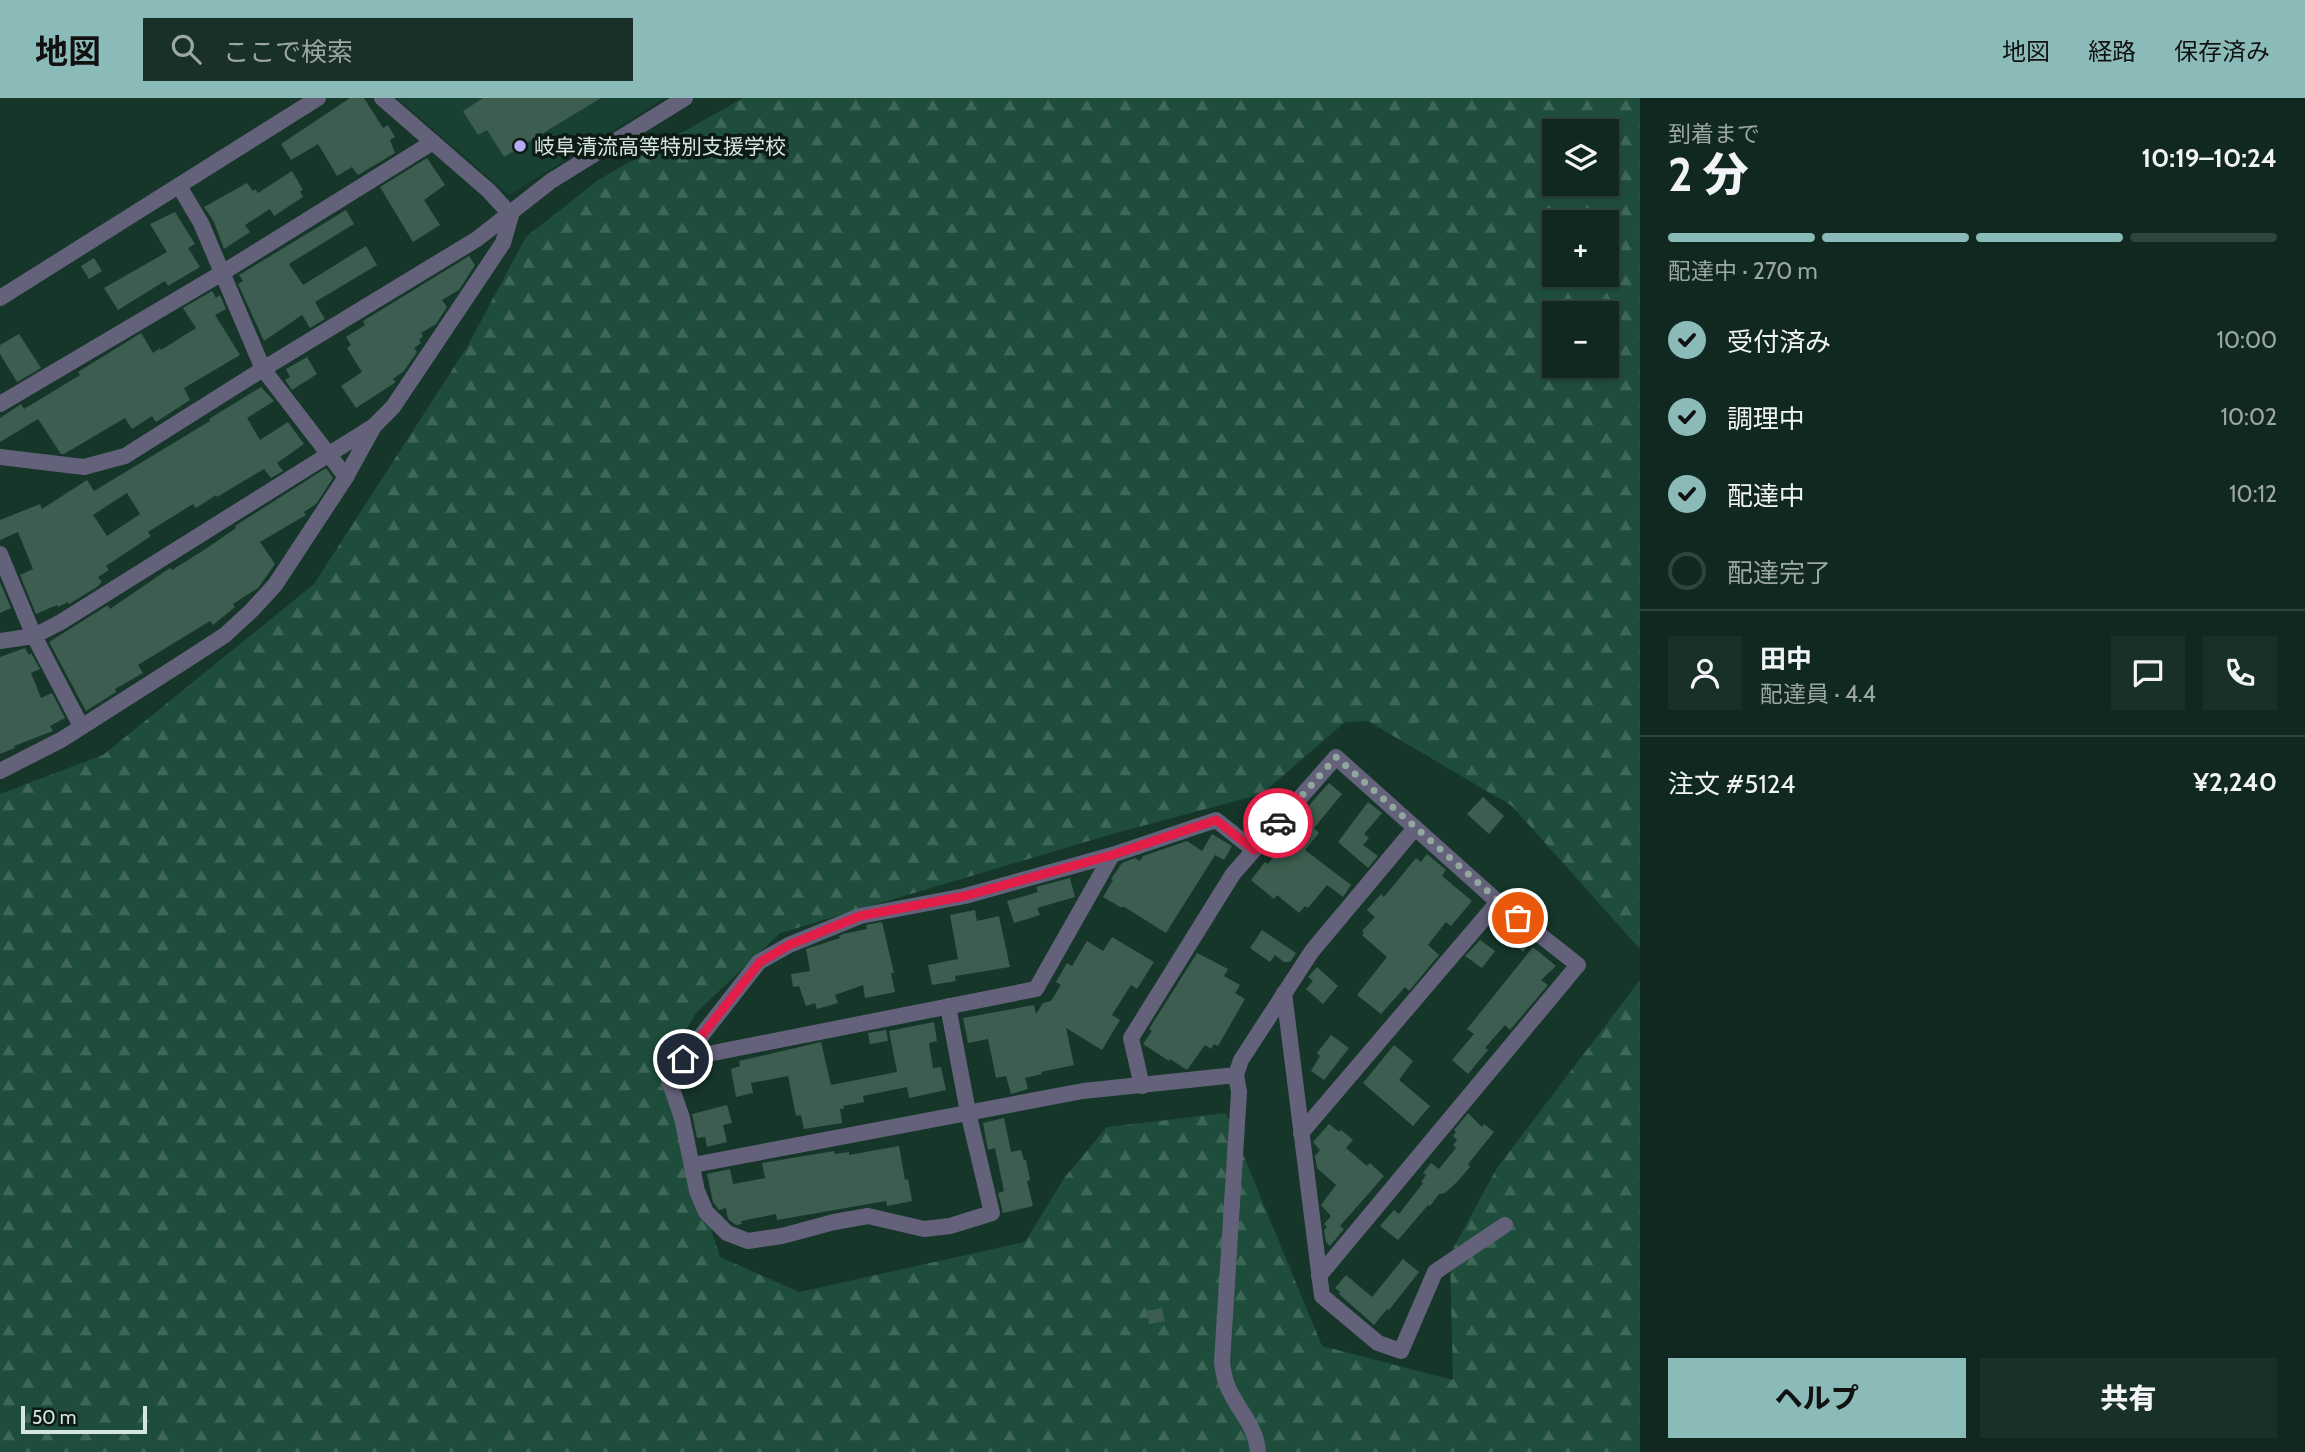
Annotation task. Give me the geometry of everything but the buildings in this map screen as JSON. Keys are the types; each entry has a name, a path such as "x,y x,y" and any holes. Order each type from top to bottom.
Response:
{"street":[{"path":"0,298 318,98"},
{"path":"382,98 489,191 511,215"},
{"path":"0,457 84,467 125,456 477,239 551,181 685,98"},
{"path":"2,398 222,273 433,142"},
{"path":"179,186 201,223 263,369 346,477"},
{"path":"0,641 34,636 61,622 374,426 393,407 503,243 511,215"},
{"path":"0,771 61,740 225,635 275,585 346,477 374,426"},
{"path":"0,554 34,636 81,726"},
{"path":"1142,1086 1131,1038 1233,874 1336,757 1498,902 1578,965 1319,1276"},
{"path":"948,1006 968,1112 992,1213 950,1226 924,1229 868,1216 748,1241 727,1233 706,1212 697,1191 682,1118 669,1080 760,962 789,945 860,916 965,896 1112,855 1216,820 1254,850"},
{"path":"1258,1452 1257,1438 1227,1385 1222,1362 1238,1092 1236,1075 1241,1060 1312,951 1415,828"},
{"path":"683,1059 1036,989 1112,855"},
{"path":"1301,1133 1498,902"},
{"path":"1284,993 1322,1296 1378,1343 1401,1351 1435,1272 1505,1225"},
{"path":"693,1165 1083,1091 1236,1075"}],"shaded area":[{"name":"岐阜清流高等特別支援学校","path":"397,98 665,98 509,195"}],"green space":[{"path":"743,98 1640,98 1640,949 1512,806 1368,721 1345,722 1262,794 1112,834 780,933 695,1014 661,1075 720,1257 799,1292 1025,1242 1065,1177 1107,1127 1226,1113 1322,1346 1453,1380 1450,1254 1497,1168 1640,980 1640,1452 0,1452 0,794 103,755 314,584 467,347 526,237 598,180"}],"way so far":[{"path":"1278,823 1336,757 1518,918"}],"place":[{"name":"岐阜清流高等特別支援学校","path":"520,146"}],"route":[{"path":"683,1059 760,962 789,945 860,916 965,896 1112,855 1216,820 1254,850 1278,823"}]}
